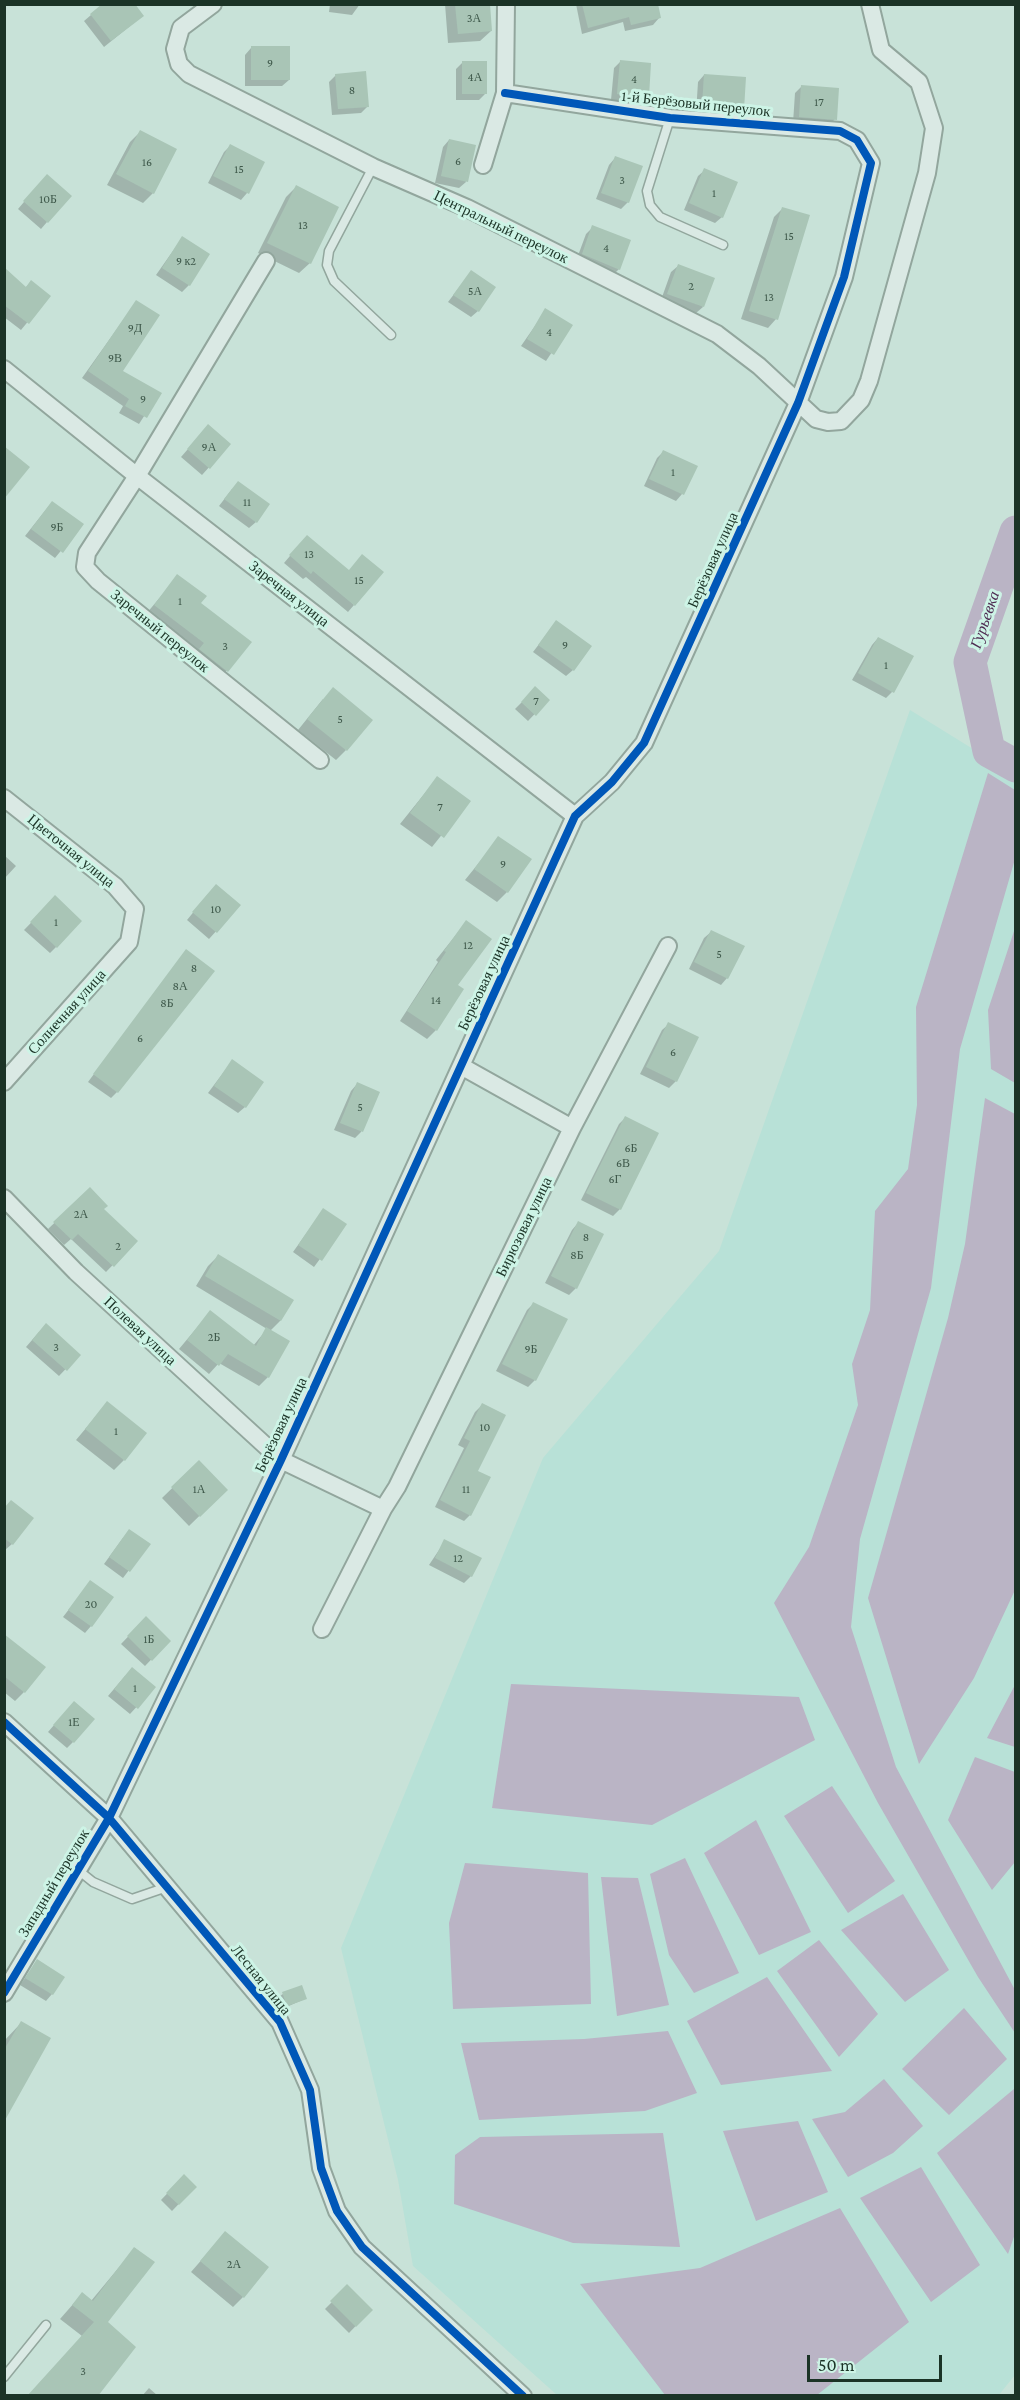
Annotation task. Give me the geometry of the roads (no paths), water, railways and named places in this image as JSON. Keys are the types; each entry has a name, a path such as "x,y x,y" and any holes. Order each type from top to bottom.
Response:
{"street":[{"name":"Центральный переулок","path":"213,4 181,28 175,49 179,63 189,74 373,167 467,208 717,334 759,366 816,419 828,422 841,421 861,400 869,381 927,173 934,128 919,82 881,50 870,4"},
{"path":"483,165 505,93 506,4"},
{"name":"1-й Берёзовый переулок","path":"505,93 670,118 840,131 857,140 871,163"},
{"name":"Берёзовая улица","path":"109,1818 280,1460 575,816 612,782 644,743 798,403 844,277 871,163"},
{"path":"137,476 266,261"},
{"name":"Заречная улица","path":"4,369 137,476 575,816"},
{"name":"Заречный переулок","path":"137,476 87,553 85,567 98,581 320,760"},
{"name":"Цветочная улица","path":"4,798 116,886 135,909 129,942"},
{"name":"Солнечная улица","path":"4,1082 129,942"},
{"name":"Бирюзовая улица","path":"322,1629 383,1509 397,1487 572,1128 668,946"},
{"path":"461,1066 572,1128"},
{"name":"Полевая улица","path":"4,1198 76,1272 280,1460"},
{"path":"280,1460 383,1509"},
{"name":"Лесная улица","path":"4,1722 109,1818 280,2022 310,2090 321,2168 337,2211 362,2247 522,2395"},
{"name":"Западный переулок","path":"4,1993 109,1818"}],"lane":[{"path":"670,118 647,191 650,205 660,217 723,245"},
{"path":"373,167 328,251 327,265 334,281 391,335"},
{"path":"78,1870 93,1882 132,1899 167,1887"},
{"path":"4,2377 46,2325"}],"waterway":[{"name":"Гурьевка","path":"1016,532 970,662 989,751 1016,766"}]}
